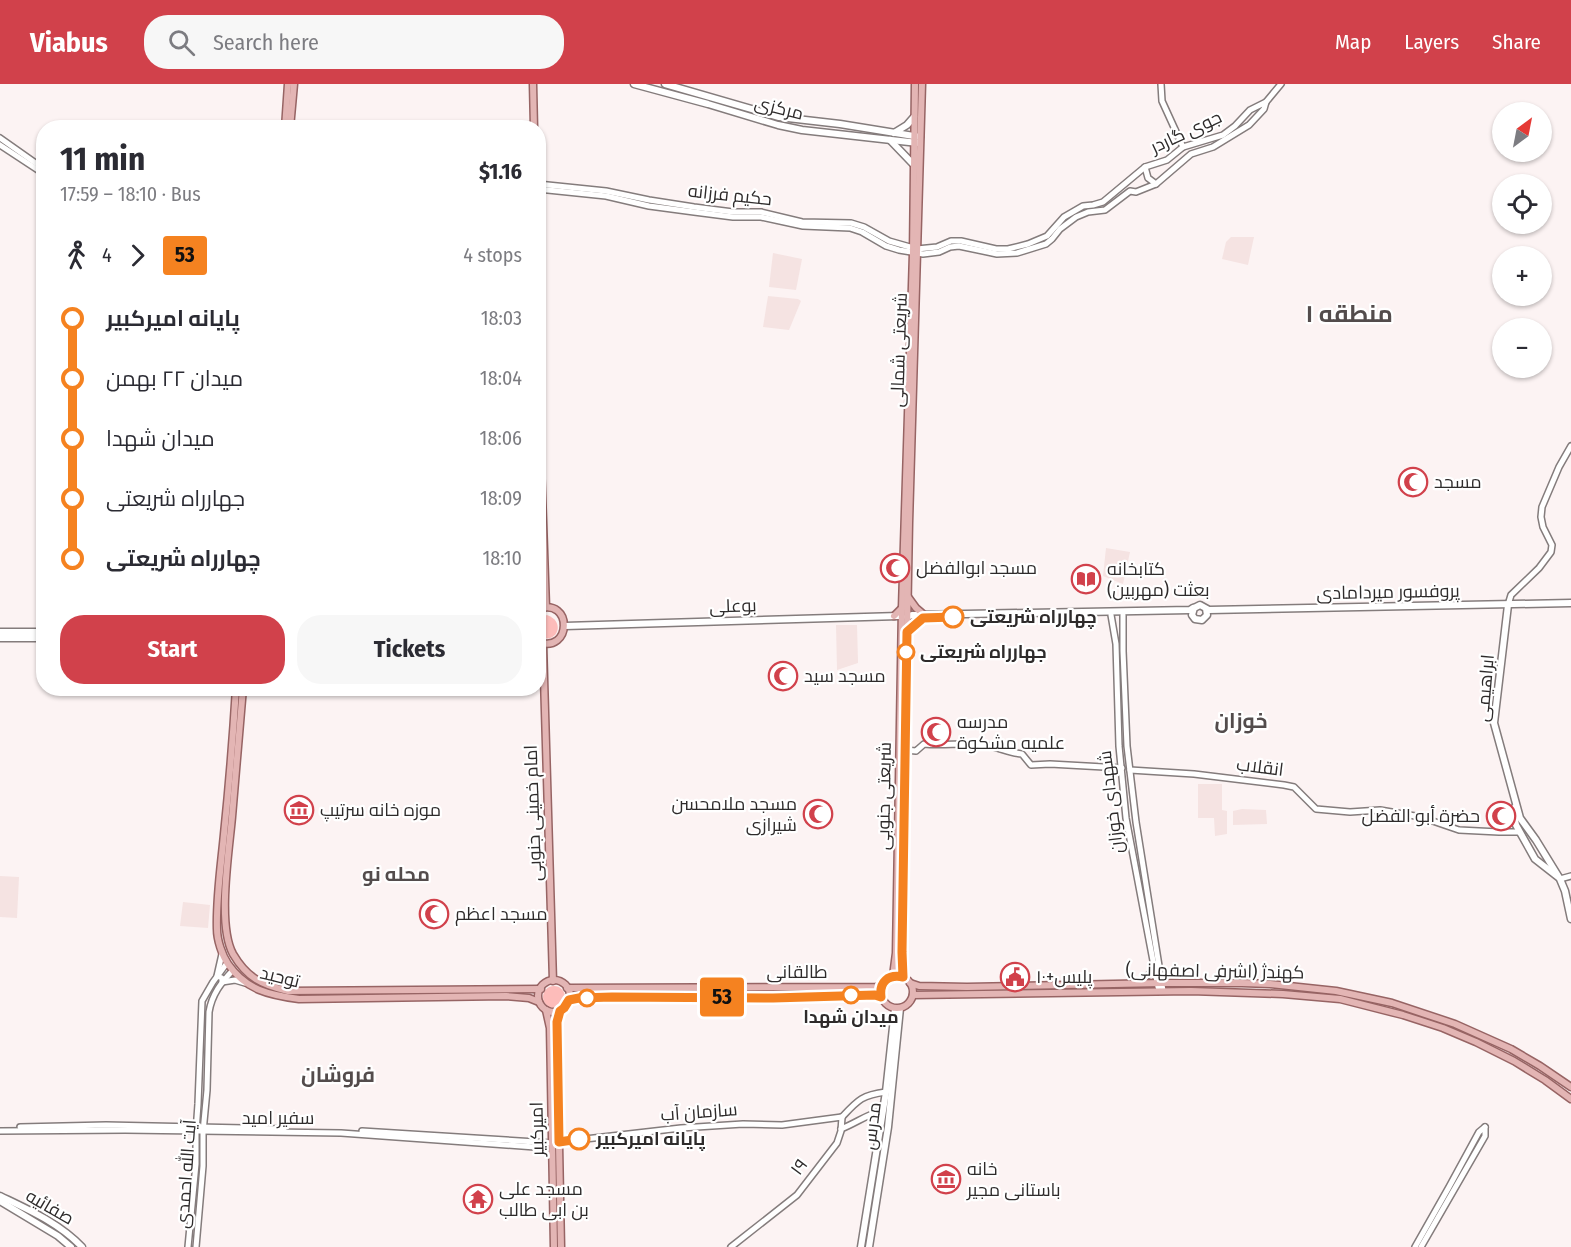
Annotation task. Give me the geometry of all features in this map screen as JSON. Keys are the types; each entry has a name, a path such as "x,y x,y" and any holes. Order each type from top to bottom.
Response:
{"main road":[{"path":"287,120 288,84"},
{"path":"288,120 294,84"},
{"path":"533,84 534,120"},
{"name":"مرکزی","path":"634,84 652,86 786,126 889,141 917,140"},
{"name":"مرکزی","path":"665,84 779,117 840,124 917,140"},
{"name":"شریعتی شمالی","path":"905,616 908,596 915,251 917,140 914,117 915,84"},
{"name":"شریعتی شمالی","path":"905,616 902,607 915,251 914,165 922,84"},
{"path":"914,117 903,128 892,133 893,138 889,141 914,165"},
{"path":"908,596 923,616 1123,615 1193,612 1200,605 1206,612 1204,618 1200,620 1195,619 1193,612"},
{"name":"پروفسور میردامادی","path":"1206,612 1571,605"},
{"name":"ابراهیمی","path":"1508,606 1494,723 1515,805"},
{"path":"546,607 558,611 565,626 557,640 546,643"},
{"path":"894,616 902,607"},
{"path":"907,632 923,616 1190,610 1193,612"},
{"name":"شریعتی جنوبی","path":"903,977 907,632 905,616"},
{"name":"شریعتی جنوبی","path":"893,976 896,953 905,616"},
{"name":"بوعلی","path":"565,626 923,616"},
{"path":"0,632 36,632"},
{"path":"0,638 36,638"},
{"name":"توحید","path":"236,696 225,916 226,934 232,952 242,968 258,982 288,990 541,989"},
{"name":"توحید","path":"242,696 229,819 218,890 217,932 222,953 233,970 254,989 299,999 506,996 529,998 540,1002"},
{"name":"امام خمینی جنوبی","path":"543,696 553,981"},
{"path":"1515,805 1515,820 1519,832 1535,859 1560,879"},
{"path":"1515,805 1520,820 1536,840 1560,879 1571,919"},
{"path":"1527,845 1532,845 1536,840"},
{"path":"916,994 910,983 903,977 893,976 882,985 881,997 886,1005 898,1008 909,1003 916,994 919,986"},
{"path":"548,982 561,983 567,988 569,1000 560,1011 546,1010 540,1002 541,989 548,982"},
{"name":"کهندژ (اشرفی اصفهانی)","path":"910,983 919,986 967,987 1137,983 1270,984 1336,991 1392,1003 1455,1024 1486,1037 1540,1066 1571,1087"},
{"name":"طالقانی","path":"567,988 866,987 882,985"},
{"path":"529,998 530,989"},
{"path":"579,989 577,992 579,998"},
{"path":"377,990 378,998"},
{"name":"کهندژ (اشرفی اصفهانی)","path":"916,994 1161,991 1283,994 1340,999 1384,1009 1443,1028 1476,1042 1514,1061 1571,1099"},
{"name":"طالقانی","path":"569,1000 730,996 773,998 875,995 881,997"},
{"name":"مدرس","path":"868,1247 883,1110 898,1008"},
{"name":"مدرس","path":"861,1247 871,1211 888,1127 898,1008"},
{"name":"امیرکبیر","path":"546,1010 549,1022 561,1247"},
{"name":"امیرکبیر","path":"554,1247 552,1157 556,1142 557,1022 560,1011"},
{"path":"549,1022 557,1022"},
{"name":"صفائیه","path":"0,1196 49,1220 63,1229 82,1247"},
{"name":"صفائیه","path":"0,1201 52,1232 70,1247"}],"street":[{"path":"1161,84 1162,101 1182,147"},
{"path":"1266,102 1281,84"},
{"name":"جوی گاردر","path":"938,250 951,241 1008,249 1047,236 1065,217 1083,206 1103,202 1145,167 1167,160 1182,147 1194,142 1223,135 1250,110 1266,102"},
{"name":"جوی گاردر","path":"915,251 958,246 1008,255 1046,244 1076,217 1088,212 1105,210 1130,191 1136,192 1156,184 1191,154 1213,147 1249,124 1264,109 1266,102"},
{"path":"0,138 4,145 36,168"},
{"path":"1209,140 1213,147"},
{"path":"4,145 36,164"},
{"path":"1145,167 1148,178 1156,184"},
{"path":"1128,182 1132,186 1130,191"},
{"name":"حکیم فرزانه","path":"546,185 606,191 733,214"},
{"name":"حکیم فرزانه","path":"546,190 606,196 649,206 733,214 760,212 802,222 851,223 915,251"},
{"path":"1508,606 1511,595 1539,568 1551,552 1552,545 1543,527 1542,507 1559,467 1571,446"},
{"name":"شهدای خوزان","path":"1112,615 1119,746 1130,840 1161,991"},
{"name":"شهدای خوزان","path":"1123,615 1130,770 1157,967"},
{"path":"1114,630 1122,631"},
{"path":"905,750 916,751 924,744 987,745 1022,754 1031,765 1122,768"},
{"name":"انقلاب","path":"1130,770 1194,774 1284,785 1294,787 1316,809 1350,812 1380,810 1421,817 1459,830 1519,832"},
{"path":"1560,879 1571,876"},
{"name":"آیت الله احمدی","path":"217,976 222,953"},
{"name":"آیت الله احمدی","path":"188,1247 194,1197 202,1001 227,963"},
{"path":"1137,983 1146,979 1157,967"},
{"name":"آیت الله احمدی","path":"196,1247 201,1194 209,1012 213,997 233,970"},
{"path":"217,976 222,978 222,982 236,980 246,983"},
{"path":"883,1110 841,1129 842,1117 858,1100 871,1094 886,1092"},
{"name":"آیت الله احمدی","path":"198,1104 202,1107 206,1103"},
{"name":"سازمان آب","path":"556,1142 681,1128 743,1124 782,1125 842,1117"},
{"name":"سفیر امید","path":"0,1130 106,1125 180,1130 351,1131 556,1142"},
{"path":"1485,1127 1485,1136 1419,1245 1479,1132 1485,1127"},
{"name":"۱۹","path":"733,1246 797,1195 837,1143 841,1129"},
{"path":"180,1130 196,1144 198,1140 203,1144 215,1132"},
{"name":"سفیر امید","path":"203,1130 341,1133 535,1147 552,1157"}],"shaded area":[{"path":"1231,237 1254,237 1248,265 1222,259 1226,242"},
{"path":"773,253 802,259 796,290 769,287"},
{"path":"768,296 801,301 789,330 763,327"},
{"path":"1106,548 1130,552 1123,584 1103,576"},
{"path":"546,615 553,618 558,627 557,632 550,638 546,638"},
{"path":"836,625 857,625 858,661 858,663 837,670"},
{"path":"1198,784 1222,784 1222,810 1227,811 1227,834 1215,836 1214,818 1198,818"},
{"path":"1266,810 1267,824 1233,825 1233,811"},
{"path":"0,876 19,877 17,918 0,917"},
{"path":"183,902 210,905 208,928 180,926"},
{"path":"554,986 562,989 565,997 562,1005 554,1008 546,1005 543,997 546,989"}],"bus line":[{"name":"53","path":"579,1139 559,1142 557,1022 560,1011 569,1000 612,997 750,996 773,998 875,995 881,997 880,989 885,981 893,976 903,977 907,632 923,618 953,617"}],"place":[{"name":"مسجد","path":"1413,482"},
{"name":"مسجد ابوالفضل","path":"895,568"},
{"name":"کتابخانه بعثت (مهربین)","path":"1086,579"},
{"name":"چهارراه شریعتی","path":"953,617"},
{"name":"جهارراه شریعتی","path":"906,652"},
{"name":"مسجد سید","path":"783,676"},
{"name":"مدرسه علمیه مشکوة","path":"936,732"},
{"name":"موزه خانه سرتیپ","path":"299,810"},
{"name":"مسجد ملامحسن شیرازی","path":"818,814"},
{"name":"حضرة أبو الفضل","path":"1501,816"},
{"name":"مسجد اعظم","path":"434,914"},
{"name":"پلیس+۱۰","path":"1015,977"},
{"name":"میدان شهدا","path":"851,995"},
{"name":"پایانه امیرکبیر","path":"579,1139"},
{"name":"خانه باستانی مجیر","path":"946,1179"},
{"name":"مسجد علی بن ابی طالب","path":"478,1199"}],"district":[{"name":"منطقه ۱","path":"1349,314"},
{"name":"خوزان","path":"1241,721"},
{"name":"محله نو","path":"396,874"},
{"name":"فروشان","path":"338,1075"}]}
